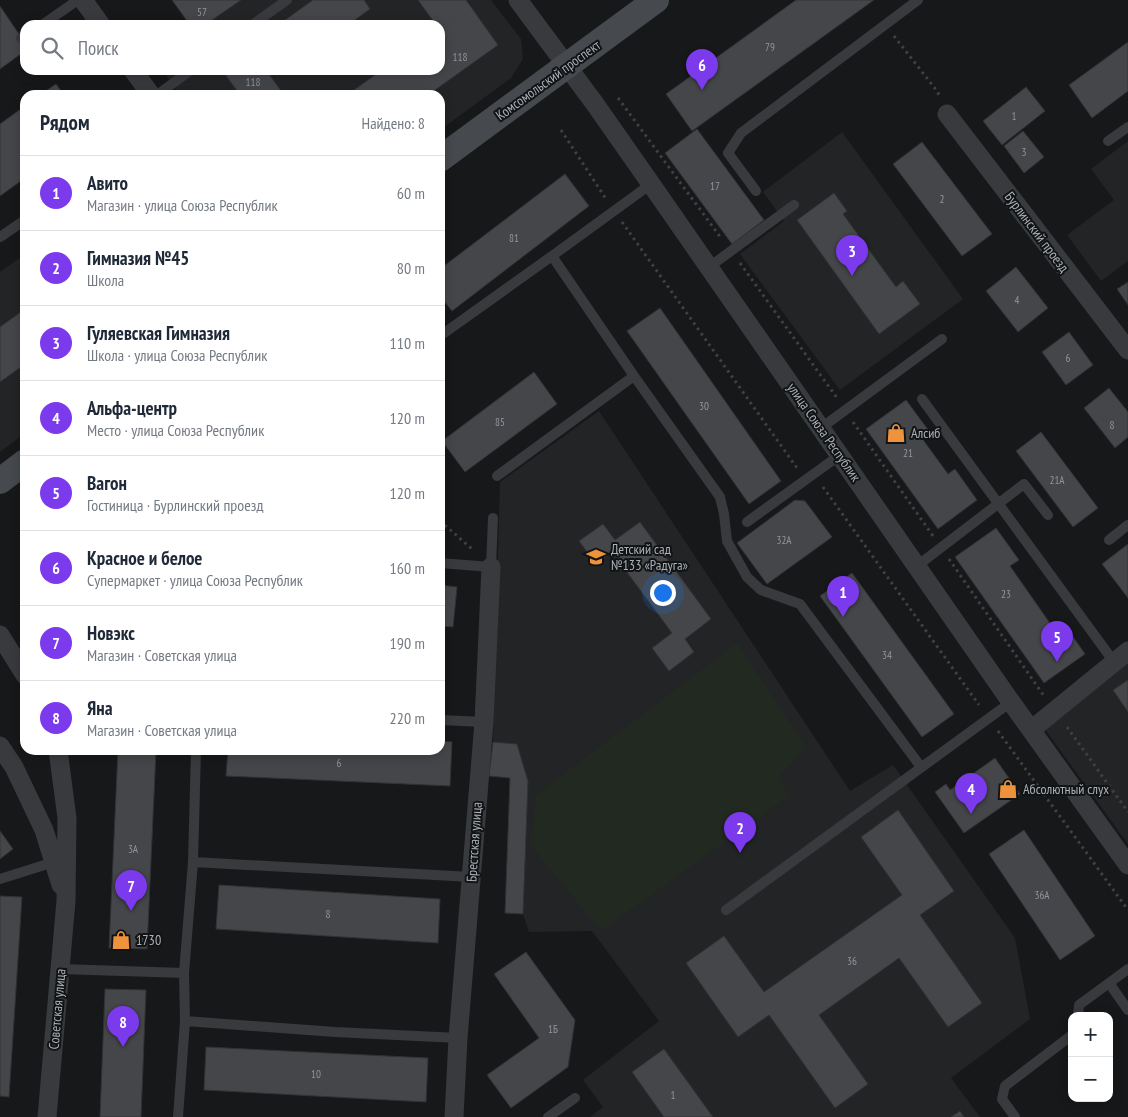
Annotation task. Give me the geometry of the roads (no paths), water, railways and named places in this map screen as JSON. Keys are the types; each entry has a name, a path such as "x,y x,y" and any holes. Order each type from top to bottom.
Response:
{"main road":[{"name":"Комсомольский проспект","path":"445,155 656,0"},
{"path":"0,481 20,466"}],"street":[{"path":"83,0 97,20"},
{"name":"улица Союза Республик","path":"518,0 651,184 1011,702 1128,865"},
{"path":"137,75 147,90"},
{"name":"Бурлинский проезд","path":"947,114 1128,350"},
{"name":"Брестская улица","path":"454,1117 458,1038 484,722 491,566"},
{"path":"0,635 20,667"},
{"path":"1031,730 1121,656"},
{"name":"Советская улица","path":"0,746 14,767 44,830 66,901"},
{"name":"Советская улица","path":"47,1117 66,901 67,818 59,755"}],"lane":[{"path":"49,20 78,0"},
{"path":"259,20 287,0"},
{"path":"756,191 728,153 741,132 885,25 912,2"},
{"path":"164,90 184,75"},
{"path":"1108,142 1128,127"},
{"path":"445,332 651,184"},
{"path":"709,267 794,205"},
{"path":"0,237 20,223"},
{"path":"552,256 720,497 727,541 747,577 761,590 800,604 921,767"},
{"path":"821,428 942,338"},
{"path":"498,476 634,376"},
{"path":"922,399 998,504 1121,656"},
{"path":"747,522 840,456"},
{"path":"917,566 1024,484 1048,515"},
{"path":"445,563 491,566 493,518"},
{"path":"1109,540 1128,525"},
{"path":"726,910 1011,702"},
{"path":"445,720 484,722"},
{"path":"178,1117 185,1022 184,973 193,862 196,755"},
{"path":"0,878 54,862"},
{"path":"193,862 472,877"},
{"path":"60,969 184,973"},
{"path":"1079,1012 1080,1005 1128,969"},
{"path":"1109,983 1128,1010"},
{"path":"185,1022 458,1038"},
{"path":"1015,1117 1002,1099 1005,1086 1068,1038"},
{"path":"548,1117 575,1098"}],"place":[{"name":"Красное и белое","path":"702,90"},
{"name":"Гуляевская Гимназия","path":"852,276"},
{"name":"Алсиб","path":"896,433"},
{"name":"Детский сад №133 «Радуга»","path":"596,557"},
{"name":"Авито","path":"843,617"},
{"name":"Вагон","path":"1057,662"},
{"name":"Абсолютный слух","path":"1008,789"},
{"name":"Альфа-центр","path":"971,814"},
{"name":"Гимназия №45","path":"740,853"},
{"name":"Новэкс","path":"131,911"},
{"name":"1730","path":"121,940"},
{"name":"Яна","path":"123,1047"}]}
